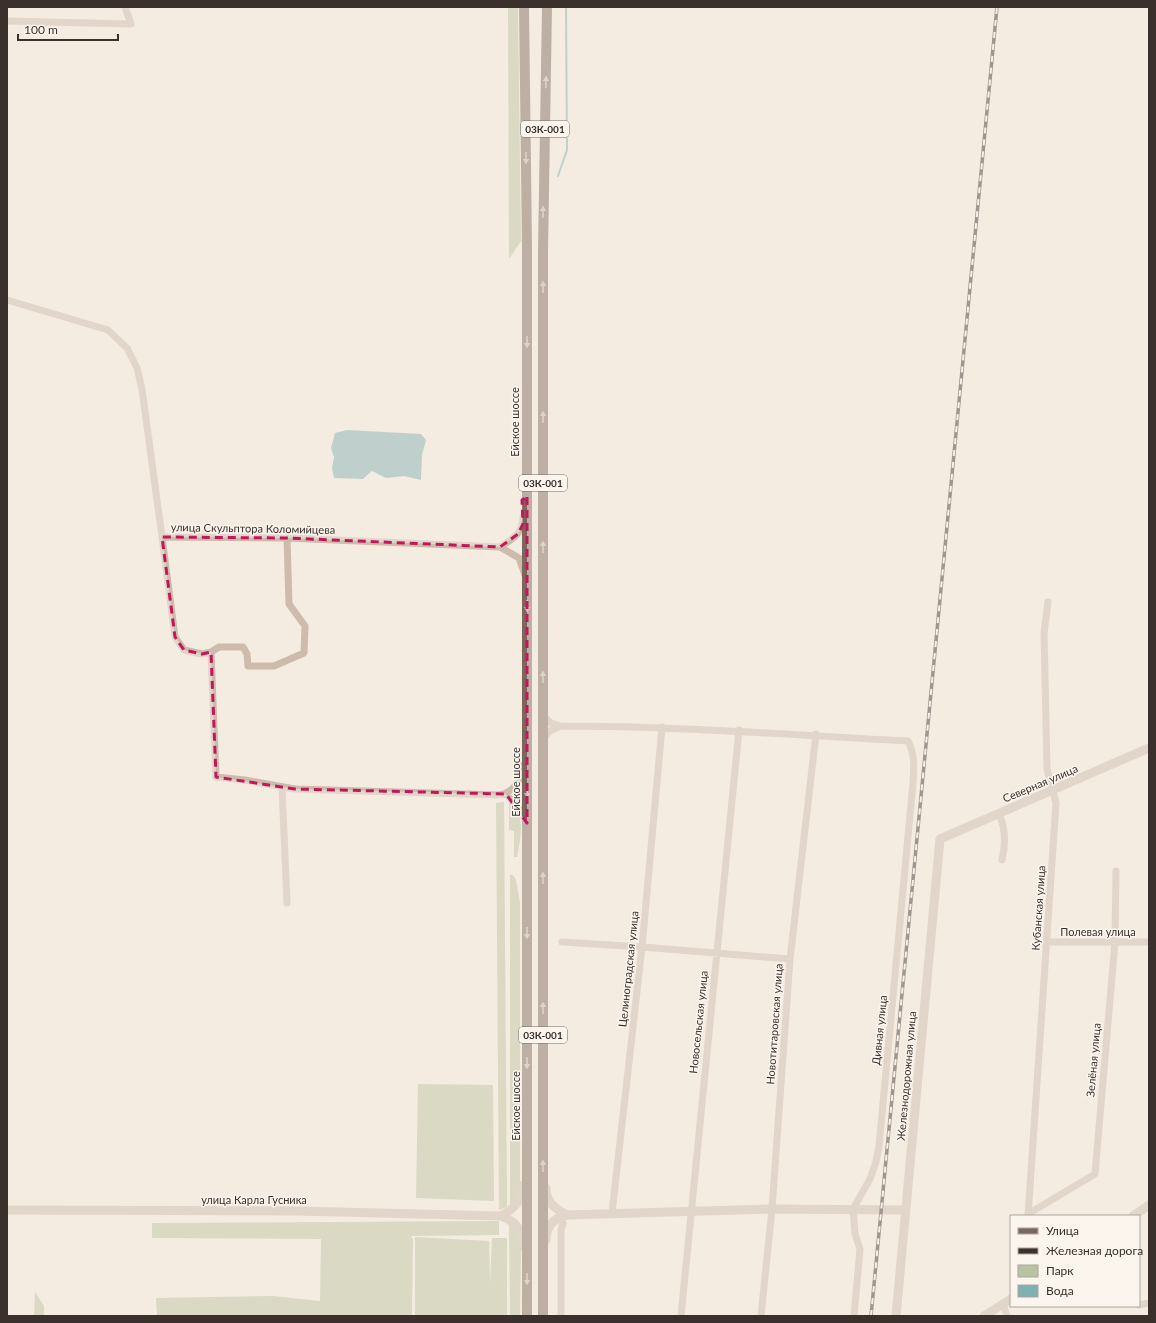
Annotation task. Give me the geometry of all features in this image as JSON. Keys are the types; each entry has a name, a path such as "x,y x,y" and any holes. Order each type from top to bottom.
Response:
{"main road":[{"name":"Ейское шоссе","path":"524,7 527,247 527,1316"},
{"name":"03К-001","path":"543,1316 543,251 547,7"}],"street":[{"path":"7,21 131,24 125,7"},
{"name":"улица Скульптора Коломийцева","path":"7,300 108,330 127,348 137,368 142,389 162,537 287,538 500,547"},
{"path":"526,497 522,500 521,529 515,537 500,547 519,558 527,578"},
{"path":"162,537 175,637 184,650 202,654 211,652 219,647 243,647 247,654 248,666 274,666 304,653 305,626 289,604 287,538"},
{"name":"Кубанская улица","path":"1028,1215 1056,802 1054,790 1047,769 1044,633 1048,602"},
{"path":"211,652 216,778 245,780 295,790 506,794 517,783 523,772 524,746 526,739"},
{"path":"543,716 551,723 560,726 739,730 816,734"},
{"path":"542,740 550,731 560,726"},
{"name":"Целиноградская улица","path":"612,1213 642,947 662,728"},
{"name":"Новосельская улица","path":"681,1316 690,1211 739,730"},
{"name":"Дивная улица","path":"816,734 908,741 914,761 879,1146 876,1162 870,1179 853,1209"},
{"name":"Новотитаровская улица","path":"761,1316 772,1209 790,959 816,734"},
{"name":"Северная улица","path":"940,839 1149,748"},
{"path":"282,787 287,903"},
{"path":"506,794 518,807 527,823"},
{"path":"999,814 1004,824 1005,845 1002,860"},
{"name":"Железнодорожная улица","path":"896,1316 940,839"},
{"name":"Зелёная улица","path":"1028,1215 1095,1174 1115,942 1116,871"},
{"path":"562,942 790,959"},
{"name":"Полевая улица","path":"1047,942 1149,942"},
{"path":"527,1156 523,1160 523,1193 514,1207 501,1216 518,1225 527,1251"},
{"path":"543,1182 546,1185 548,1199 552,1206 567,1214"},
{"path":"1134,1215 1149,1205"},
{"path":"543,1261 546,1256 546,1231 550,1224 557,1218 567,1214 772,1209 905,1210"},
{"path":"853,1209 855,1234 860,1250 854,1316"},
{"name":"улица Карла Гусника","path":"7,1210 296,1210 501,1216"},
{"path":"561,1316 563,1223"},
{"path":"984,1316 1010,1300"},
{"path":"1003,1304 1007,1316"}],"highlighted area":[{"path":"527,497 527,823 506,794 295,789 216,777 211,652 202,654 184,650 175,637 162,537 287,538 500,547 518,534 523,524 522,500"}],"green space":[{"path":"508,7 518,7 521,241 509,259"},
{"path":"504,802 507,1207 499,1210 496,803"},
{"path":"509,802 515,807 520,819 521,835 517,857 514,857 514,831 509,830"},
{"path":"510,875 513,875 516,880 520,903 520,1188 519,1193 510,1205"},
{"path":"418,1084 493,1085 494,1201 416,1198"},
{"path":"499,1221 499,1235 411,1236 413,1240 412,1316 157,1316 156,1298 273,1296 320,1301 321,1239 152,1238 152,1223"},
{"path":"509,1223 516,1229 521,1247 520,1316 510,1316"},
{"path":"415,1237 489,1241 490,1285 492,1238 507,1238 507,1316 415,1316"},
{"path":"35,1292 44,1306 44,1316 34,1316"}],"water":[{"path":"347,430 421,434 426,440 422,455 421,480 404,476 386,478 372,471 363,479 334,478 332,468 334,457 331,448 335,433"}],"waterway":[{"path":"558,176 567,150 566,7"}],"railway":[{"path":"871,1316 997,7"}]}
